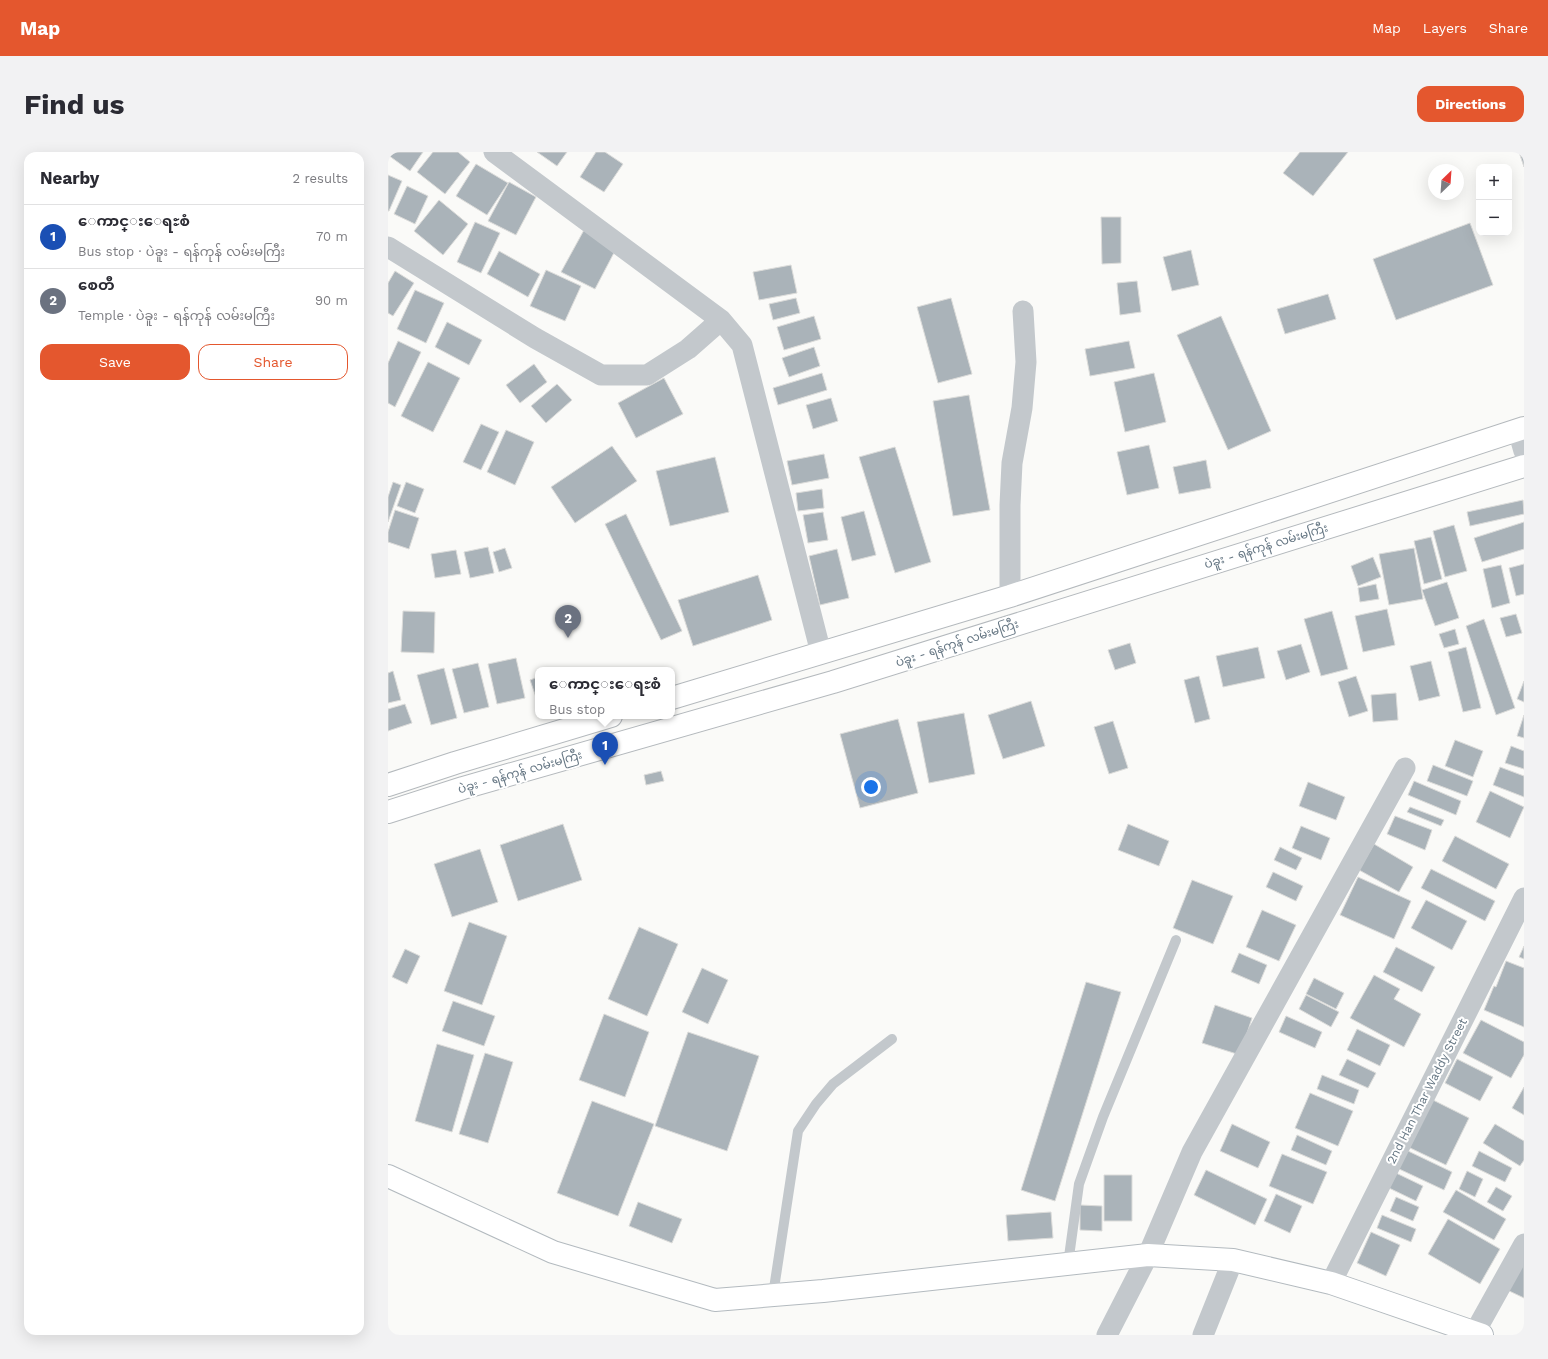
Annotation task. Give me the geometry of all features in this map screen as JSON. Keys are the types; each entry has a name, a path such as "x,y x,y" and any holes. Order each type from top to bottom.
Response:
{"main road":[{"path":"675,697 1010,596 1521,429"},
{"name":"ပဲခူး - ရန်ကုန် လမ်းမကြီး","path":"388,812 463,788 833,682 1524,466"},
{"path":"388,784 601,719"},
{"path":"388,1176 553,1252 715,1300 823,1291 1148,1255 1233,1260 1331,1283 1478,1334"}],"street":[{"path":"494,152 721,320 742,345 821,653"},
{"path":"388,247 535,338 601,375 647,375 688,349 721,320"},
{"path":"1010,596 1010,504 1012,470 1022,408 1026,362 1023,311"},
{"path":"1521,429 1524,451"},
{"path":"1107,1335 1148,1255 1192,1152 1405,768"},
{"name":"2nd Han Thar Waddy Street","path":"1331,1283 1524,898"},
{"path":"1478,1334 1524,1244"},
{"path":"1203,1335 1233,1260"}],"lane":[{"path":"1068,1264 1079,1184 1103,1117 1176,940"},
{"path":"773,1295 798,1131 816,1104 833,1084 892,1039"}],"building":[{"path":"388,152 423,152 410,171 388,155"},
{"path":"433,152 458,152 470,162 445,194 417,172"},
{"path":"537,152 567,152 557,166"},
{"path":"596,152 605,152 623,164 604,192 580,177"},
{"path":"1300,152 1348,152 1313,196 1283,173"},
{"path":"1519,152 1524,152 1524,167"},
{"path":"476,164 508,183 487,215 456,196"},
{"path":"388,175 402,181 389,211 388,211"},
{"path":"509,182 536,197 516,235 488,221"},
{"path":"407,186 428,196 415,224 394,214"},
{"path":"439,200 468,224 443,255 414,231"},
{"path":"1101,217 1121,217 1121,263 1102,264"},
{"path":"475,222 500,233 481,273 457,262"},
{"path":"1470,223 1493,285 1396,320 1373,259"},
{"path":"584,230 617,247 595,289 561,272"},
{"path":"1191,250 1199,285 1172,291 1163,257"},
{"path":"499,251 540,274 528,297 487,274"},
{"path":"791,265 797,293 759,300 753,272"},
{"path":"546,270 581,286 565,321 530,306"},
{"path":"395,271 414,283 393,316 388,313 388,283"},
{"path":"1137,281 1141,312 1120,315 1117,283"},
{"path":"415,290 444,303 426,343 397,329"},
{"path":"1328,294 1336,319 1285,334 1277,309"},
{"path":"796,298 800,313 773,320 769,304"},
{"path":"951,298 972,374 938,383 917,307"},
{"path":"814,316 821,339 784,350 777,327"},
{"path":"1221,316 1271,431 1228,450 1177,335"},
{"path":"447,322 482,340 469,365 435,347"},
{"path":"398,341 421,352 395,407 388,403 388,363"},
{"path":"1129,341 1135,368 1090,376 1085,349"},
{"path":"814,347 820,366 789,377 782,358"},
{"path":"428,362 460,378 433,432 401,416"},
{"path":"534,364 547,382 520,403 506,385"},
{"path":"822,373 827,390 778,405 773,388"},
{"path":"1154,373 1166,422 1125,432 1114,382"},
{"path":"664,378 683,414 636,438 618,403"},
{"path":"557,384 572,400 546,423 531,406"},
{"path":"969,395 990,510 953,516 933,401"},
{"path":"831,398 838,421 813,429 806,405"},
{"path":"481,424 499,432 481,470 463,462"},
{"path":"506,430 534,442 515,485 487,472"},
{"path":"1149,445 1159,488 1127,495 1117,452"},
{"path":"612,446 637,481 575,523 551,487"},
{"path":"895,447 931,562 895,573 859,457"},
{"path":"824,454 829,478 792,485 787,461"},
{"path":"715,457 729,512 670,526 656,471"},
{"path":"1206,460 1211,488 1179,494 1173,467"},
{"path":"393,482 401,485 388,522 388,497"},
{"path":"406,482 424,489 415,513 397,506"},
{"path":"822,489 824,508 798,511 796,493"},
{"path":"1523,500 1524,514 1470,526 1467,512"},
{"path":"395,510 419,518 409,549 388,542 388,532"},
{"path":"864,511 876,555 852,561 841,517"},
{"path":"823,512 828,540 808,543 803,515"},
{"path":"626,514 682,631 661,640 605,524"},
{"path":"1524,522 1524,549 1482,562 1474,538"},
{"path":"1454,525 1467,571 1445,577 1433,531"},
{"path":"1431,537 1442,579 1424,584 1414,541"},
{"path":"488,547 494,573 470,578 464,552"},
{"path":"505,548 512,568 499,572 493,552"},
{"path":"1414,548 1423,599 1389,605 1379,554"},
{"path":"837,549 849,598 820,605 809,556"},
{"path":"456,550 461,574 435,578 431,554"},
{"path":"1373,557 1381,577 1358,586 1351,566"},
{"path":"1524,564 1524,594 1516,596 1509,568"},
{"path":"1501,565 1510,603 1492,608 1483,569"},
{"path":"758,575 772,620 693,646 678,600"},
{"path":"1447,582 1459,618 1435,626 1422,590"},
{"path":"1376,584 1379,599 1360,602 1358,588"},
{"path":"1387,609 1395,645 1363,652 1355,616"},
{"path":"403,611 435,612 434,653 401,652"},
{"path":"1332,611 1348,669 1321,676 1304,619"},
{"path":"1516,614 1522,633 1506,637 1500,618"},
{"path":"1484,619 1515,708 1496,715 1466,626"},
{"path":"1455,629 1459,644 1444,648 1439,634"},
{"path":"1130,643 1136,663 1115,670 1108,650"},
{"path":"1301,644 1310,672 1286,680 1277,651"},
{"path":"1258,647 1265,678 1223,687 1216,656"},
{"path":"1466,647 1481,708 1463,712 1448,652"},
{"path":"516,658 525,698 497,704 488,664"},
{"path":"1431,661 1440,696 1419,701 1410,666"},
{"path":"478,663 489,707 464,713 452,669"},
{"path":"444,668 457,718 431,725 417,675"},
{"path":"393,671 401,700 388,703 388,673"},
{"path":"1199,676 1210,719 1195,723 1184,680"},
{"path":"1356,676 1368,711 1349,717 1338,682"},
{"path":"535,678 535,694 530,680"},
{"path":"1524,681 1524,702 1517,699"},
{"path":"1396,693 1398,720 1373,722 1371,695"},
{"path":"1031,701 1045,746 1003,759 988,715"},
{"path":"405,704 412,723 388,731 388,709"},
{"path":"964,713 975,774 929,783 917,722"},
{"path":"1524,715 1524,738 1517,736"},
{"path":"898,719 918,793 860,808 840,734"},
{"path":"1113,721 1128,768 1109,774 1094,727"},
{"path":"1455,740 1483,751 1473,777 1445,766"},
{"path":"1511,746 1524,751 1524,769 1505,763"},
{"path":"1433,765 1473,781 1467,796 1427,781"},
{"path":"1500,767 1524,776 1524,797 1493,785"},
{"path":"661,771 664,781 646,785 644,775"},
{"path":"1414,781 1461,801 1456,815 1408,795"},
{"path":"1308,782 1345,797 1336,820 1299,806"},
{"path":"1490,791 1524,807 1510,838 1476,822"},
{"path":"1410,807 1444,820 1441,826 1407,812"},
{"path":"1395,816 1432,830 1425,850 1387,834"},
{"path":"563,824 582,880 518,901 500,845"},
{"path":"1128,824 1169,841 1159,866 1118,850"},
{"path":"1301,826 1330,838 1321,860 1292,848"},
{"path":"1455,836 1509,864 1496,889 1442,861"},
{"path":"1374,844 1413,867 1399,892 1359,870"},
{"path":"1280,847 1302,858 1296,870 1274,860"},
{"path":"480,849 498,902 452,917 434,864"},
{"path":"1431,869 1495,901 1485,921 1421,888"},
{"path":"1273,872 1303,886 1296,901 1266,887"},
{"path":"1358,877 1411,901 1394,939 1340,915"},
{"path":"1192,880 1233,896 1213,944 1173,928"},
{"path":"1426,900 1467,921 1452,950 1411,928"},
{"path":"1262,910 1296,925 1279,961 1246,947"},
{"path":"469,922 507,936 482,1005 444,991"},
{"path":"639,927 678,944 647,1016 608,999"},
{"path":"1524,946 1524,959 1519,957"},
{"path":"1396,947 1435,967 1422,992 1383,972"},
{"path":"405,949 420,956 407,984 392,977"},
{"path":"1239,953 1267,965 1259,984 1231,972"},
{"path":"1506,961 1524,968 1524,1027 1484,1010 1494,986 1496,987"},
{"path":"702,968 728,980 708,1024 682,1012"},
{"path":"1374,975 1400,989 1394,999 1421,1014 1404,1047 1350,1018"},
{"path":"1314,978 1344,993 1336,1009 1306,994"},
{"path":"1086,982 1121,992 1055,1201 1021,1190"},
{"path":"1306,995 1339,1012 1331,1027 1299,1009"},
{"path":"453,1001 495,1016 484,1046 442,1031"},
{"path":"1215,1005 1252,1018 1240,1055 1202,1043"},
{"path":"604,1014 649,1032 625,1097 579,1080"},
{"path":"1286,1016 1322,1032 1315,1048 1279,1032"},
{"path":"1481,1020 1524,1042 1524,1055 1511,1078 1463,1053"},
{"path":"1357,1029 1390,1045 1380,1066 1347,1050"},
{"path":"688,1032 759,1056 727,1151 655,1126"},
{"path":"437,1044 474,1055 452,1132 415,1121"},
{"path":"485,1053 513,1062 488,1143 459,1134"},
{"path":"1347,1059 1376,1073 1368,1088 1339,1075"},
{"path":"1457,1059 1493,1077 1480,1101 1445,1083"},
{"path":"1322,1075 1359,1090 1354,1104 1317,1089"},
{"path":"1524,1087 1524,1115 1512,1108"},
{"path":"1310,1093 1353,1111 1338,1146 1295,1128"},
{"path":"1429,1098 1469,1118 1446,1165 1406,1146"},
{"path":"592,1101 654,1124 618,1216 557,1193"},
{"path":"1232,1124 1270,1142 1258,1168 1220,1151"},
{"path":"1495,1124 1524,1141 1524,1160 1520,1166 1483,1143"},
{"path":"1297,1135 1332,1151 1326,1165 1291,1150"},
{"path":"1406,1150 1452,1172 1444,1190 1397,1168"},
{"path":"1479,1151 1512,1168 1505,1182 1472,1166"},
{"path":"1282,1154 1327,1172 1313,1204 1269,1186"},
{"path":"1206,1170 1267,1199 1255,1225 1194,1195"},
{"path":"1467,1171 1483,1179 1475,1197 1459,1189"},
{"path":"1396,1173 1423,1186 1416,1201 1389,1188"},
{"path":"1104,1175 1132,1175 1132,1221 1104,1221"},
{"path":"1496,1187 1512,1196 1503,1211 1487,1202"},
{"path":"1456,1190 1506,1219 1494,1240 1443,1212"},
{"path":"1276,1194 1302,1206 1290,1233 1264,1221"},
{"path":"1396,1197 1419,1207 1413,1221 1390,1211"},
{"path":"638,1202 682,1219 672,1243 629,1226"},
{"path":"1080,1205 1102,1206 1102,1231 1080,1230"},
{"path":"1051,1212 1053,1238 1008,1241 1006,1215"},
{"path":"1382,1215 1416,1229 1411,1242 1377,1228"},
{"path":"1448,1219 1500,1249 1480,1284 1428,1254"},
{"path":"1371,1232 1400,1245 1386,1276 1357,1263"},
{"path":"1524,1263 1524,1298 1505,1289"}],"place":[{"name":"စေတီ","path":"568,638"},
{"name":"ေကာင္းေရႊစံ","path":"605,765"}]}
